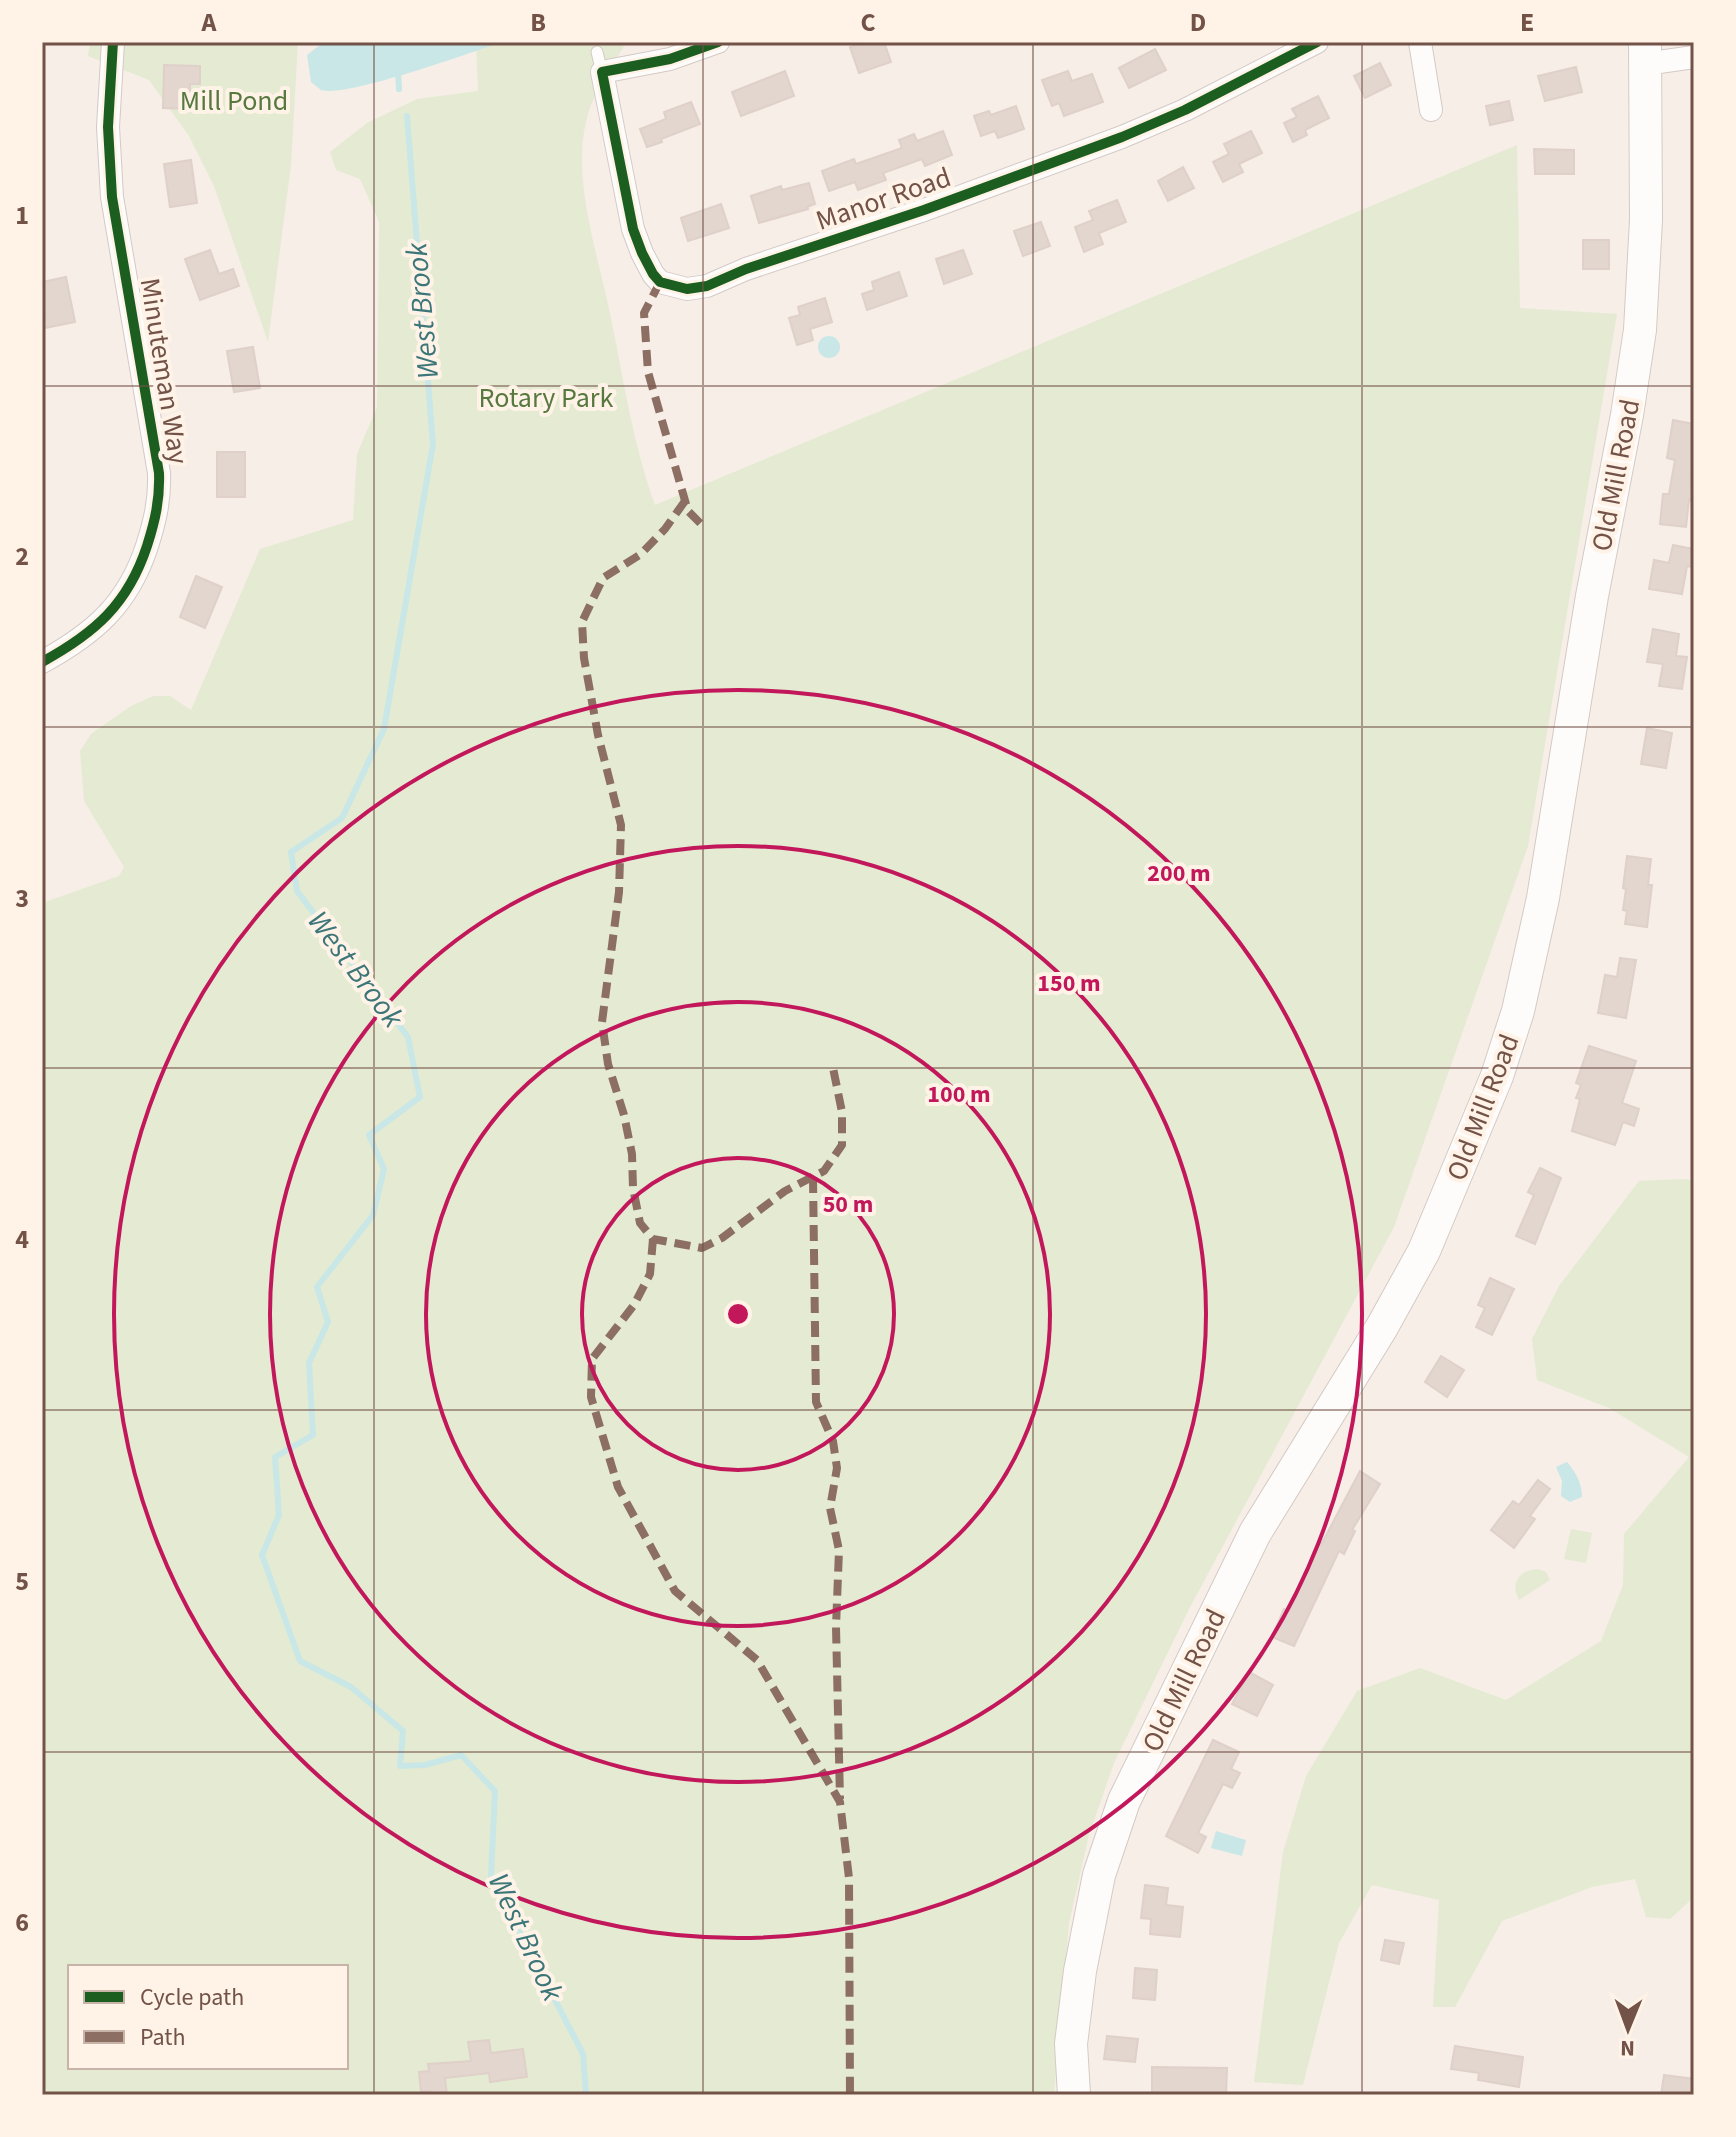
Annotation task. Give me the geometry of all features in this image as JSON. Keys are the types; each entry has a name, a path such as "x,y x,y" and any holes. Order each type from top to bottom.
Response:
{"main road":[{"name":"Old Mill Road","path":"1074,2095 1071,2044 1080,1971 1100,1871 1124,1801 1255,1533 1411,1277 1497,1076 1515,1022 1543,898 1592,596 1636,358 1646,235 1645,53"}],"street":[{"name":"Minuteman Way","path":"42,662 79,640 110,614 123,598 143,558 159,496 159,473 112,197 108,127 113,42"},
{"name":"Manor Road","path":"718,42 670,59 600,62 633,229 642,253 660,282 687,289 707,286 746,269 924,210 1108,143 1185,110 1317,42"},
{"path":"1420,42 1431,110"},
{"path":"1645,53 1694,57"}],"green space":[{"name":"Mill Pond","path":"90,42 298,42 291,165 268,342 214,186 189,136 149,80 88,56"},
{"name":"Rotary Park","path":"476,42 626,42 590,108 582,165 588,214 629,408 655,505 1517,145 1520,308 1617,314 1528,846 1394,1227 1188,1611 1114,1763 1089,1835 1069,1923 1054,2095 42,2095 42,903 119,876 124,867 84,801 80,751 91,734 131,706 153,696 170,696 191,710 260,549 353,520 357,454 377,407 379,222 360,179 336,170 330,152 367,123 417,99 478,91"},
{"path":"1639,1181 1694,1181 1694,1897 1670,1919 1646,1917 1635,1879 1592,1887 1502,1921 1455,2007 1433,2007 1439,1900 1372,1885 1339,1943 1303,2085 1254,2082 1283,1852 1306,1776 1357,1691 1420,1668 1506,1700 1601,1641 1623,1585 1624,1534 1689,1457 1609,1408 1537,1380 1532,1339 1559,1286"},
{"path":"1571,1529 1592,1533 1586,1563 1564,1559"},
{"path":"1538,1569 1546,1572 1550,1580 1519,1600 1516,1594 1518,1578"}],"water":[{"name":"Mill Pond","path":"324,42 502,42 410,73 335,91 321,90 311,82 307,55"},
{"path":"829,336 837,339 840,347 837,355 829,358 821,355 818,347 821,339"},
{"path":"1567,1462 1578,1478 1582,1492 1582,1497 1570,1502 1561,1496 1562,1481 1556,1467"},
{"path":"1216,1831 1246,1840 1242,1856 1211,1848"}],"building":[{"path":"864,42 884,42 891,62 859,73 850,47"},
{"path":"1155,49 1166,70 1129,88 1119,68"},
{"path":"1380,63 1391,85 1365,98 1354,76"},
{"path":"164,65 200,66 200,84 190,84 190,109 163,108"},
{"path":"1576,67 1582,92 1545,101 1538,76"},
{"path":"785,71 794,96 741,116 732,92"},
{"path":"1068,71 1072,81 1092,74 1103,102 1064,116 1059,103 1052,106 1042,80"},
{"path":"1318,96 1329,118 1305,130 1307,135 1293,142 1284,123 1297,117 1292,109"},
{"path":"1509,101 1513,120 1490,125 1486,106"},
{"path":"691,102 700,124 647,147 640,129 666,119 664,112"},
{"path":"1016,106 1024,129 998,138 995,131 981,136 974,116 989,111 991,115"},
{"path":"943,131 952,155 925,166 922,159 883,173 886,180 858,190 855,182 829,191 822,171 854,159 856,164 902,148 899,140 914,134 917,141"},
{"path":"1251,131 1262,153 1239,164 1243,172 1223,182 1213,162 1229,154 1224,144"},
{"path":"1534,149 1574,150 1574,174 1535,174"},
{"path":"191,160 197,203 170,207 164,164"},
{"path":"1183,167 1194,188 1168,201 1158,181"},
{"path":"809,183 815,204 808,209 759,223 751,196 781,186 782,190"},
{"path":"1117,200 1126,222 1099,233 1103,244 1084,252 1075,227 1093,220 1089,211"},
{"path":"721,204 729,228 688,241 681,218"},
{"path":"1041,222 1050,246 1023,256 1014,231"},
{"path":"1583,240 1609,240 1609,269 1583,269"},
{"path":"210,250 219,274 233,269 239,286 200,300 185,259"},
{"path":"963,250 972,274 944,284 936,259"},
{"path":"899,272 907,296 867,310 862,294 874,290 872,282"},
{"path":"66,277 75,322 45,328 42,282"},
{"path":"825,298 832,322 810,329 813,340 797,345 789,318 800,315 798,307"},
{"path":"253,347 260,388 234,392 227,351"},
{"path":"1673,420 1694,424 1691,484 1694,484 1694,501 1689,500 1686,527 1660,524 1663,494 1669,494 1675,460 1667,458"},
{"path":"217,452 245,452 245,497 217,497"},
{"path":"1673,545 1694,549 1692,567 1687,566 1682,594 1649,589 1654,560 1669,563"},
{"path":"196,576 222,587 205,628 180,617"},
{"path":"1653,629 1679,634 1676,656 1687,657 1682,689 1659,686 1663,664 1647,662"},
{"path":"1647,728 1672,733 1666,768 1641,764"},
{"path":"1627,856 1651,859 1648,885 1652,885 1647,927 1625,924 1626,889 1623,888"},
{"path":"1620,958 1636,960 1626,1018 1598,1013 1605,975 1617,977"},
{"path":"1589,1046 1636,1061 1622,1103 1639,1109 1634,1126 1623,1122 1615,1145 1572,1131 1580,1099 1576,1098 1581,1085 1576,1083"},
{"path":"1540,1168 1561,1178 1535,1244 1516,1236 1534,1195 1528,1192"},
{"path":"1490,1278 1514,1289 1492,1335 1476,1327 1485,1308 1478,1305"},
{"path":"1441,1356 1464,1370 1447,1397 1425,1382"},
{"path":"1360,1471 1380,1484 1352,1530 1355,1531 1344,1554 1339,1551 1294,1646 1272,1637 1284,1609 1289,1611 1319,1541 1322,1543"},
{"path":"1538,1480 1550,1489 1530,1516 1535,1519 1514,1548 1491,1530 1513,1501 1519,1505"},
{"path":"1249,1672 1273,1685 1257,1716 1232,1704"},
{"path":"1213,1740 1239,1752 1231,1769 1240,1773 1232,1788 1223,1784 1198,1833 1206,1837 1198,1853 1166,1836"},
{"path":"1145,1885 1168,1888 1166,1905 1183,1907 1180,1937 1150,1934 1151,1919 1141,1918"},
{"path":"1385,1940 1404,1943 1399,1964 1381,1960"},
{"path":"1135,1968 1157,1970 1155,2000 1133,1998"},
{"path":"1107,2036 1138,2039 1135,2062 1104,2059"},
{"path":"489,2040 491,2053 523,2049 527,2077 490,2082 489,2073 445,2078 447,2095 421,2092 419,2072 429,2071 428,2064 471,2061 468,2042"},
{"path":"1455,2046 1523,2057 1519,2087 1478,2080 1479,2073 1451,2069"},
{"path":"1152,2067 1227,2068 1226,2095 1152,2095"},
{"path":"1664,2075 1694,2079 1694,2095 1661,2095"}],"waterway":[{"name":"West Brook","path":"398,68 399,89"},
{"name":"West Brook","path":"407,116 433,444 384,729 342,818 291,852 297,891 408,1037 420,1097 369,1135 384,1169 373,1215 317,1287 328,1322 309,1363 313,1435 275,1457 279,1515 262,1555 300,1661 351,1687 403,1731 400,1766 425,1765 461,1755 495,1791 491,1876 583,2054 586,2095"}],"marked path":[{"path":"660,282 644,313 648,372 688,511 704,527"},
{"path":"685,501 665,529 641,554 603,578 582,622 584,658 598,735 621,825 619,892 602,1022 608,1064 632,1154 633,1188 640,1223 653,1239 702,1248 722,1238 785,1191 824,1171 842,1145 842,1112 832,1063"},
{"path":"813,1177 816,1402 833,1441 837,1468 830,1508 839,1550 836,1627 840,1799"},
{"path":"653,1239 650,1274 634,1305 592,1359 591,1397 618,1487 675,1591 757,1660 840,1802 849,1878 850,2095"}],"cycle path":[{"path":"42,662 94,628 119,601 139,566 150,537 158,501 159,473 112,197 108,127 113,42"},
{"path":"718,42 670,59 602,72 633,229 642,253 660,282 687,289 707,286 746,269 924,210 1122,137 1185,110 1317,42"}]}
